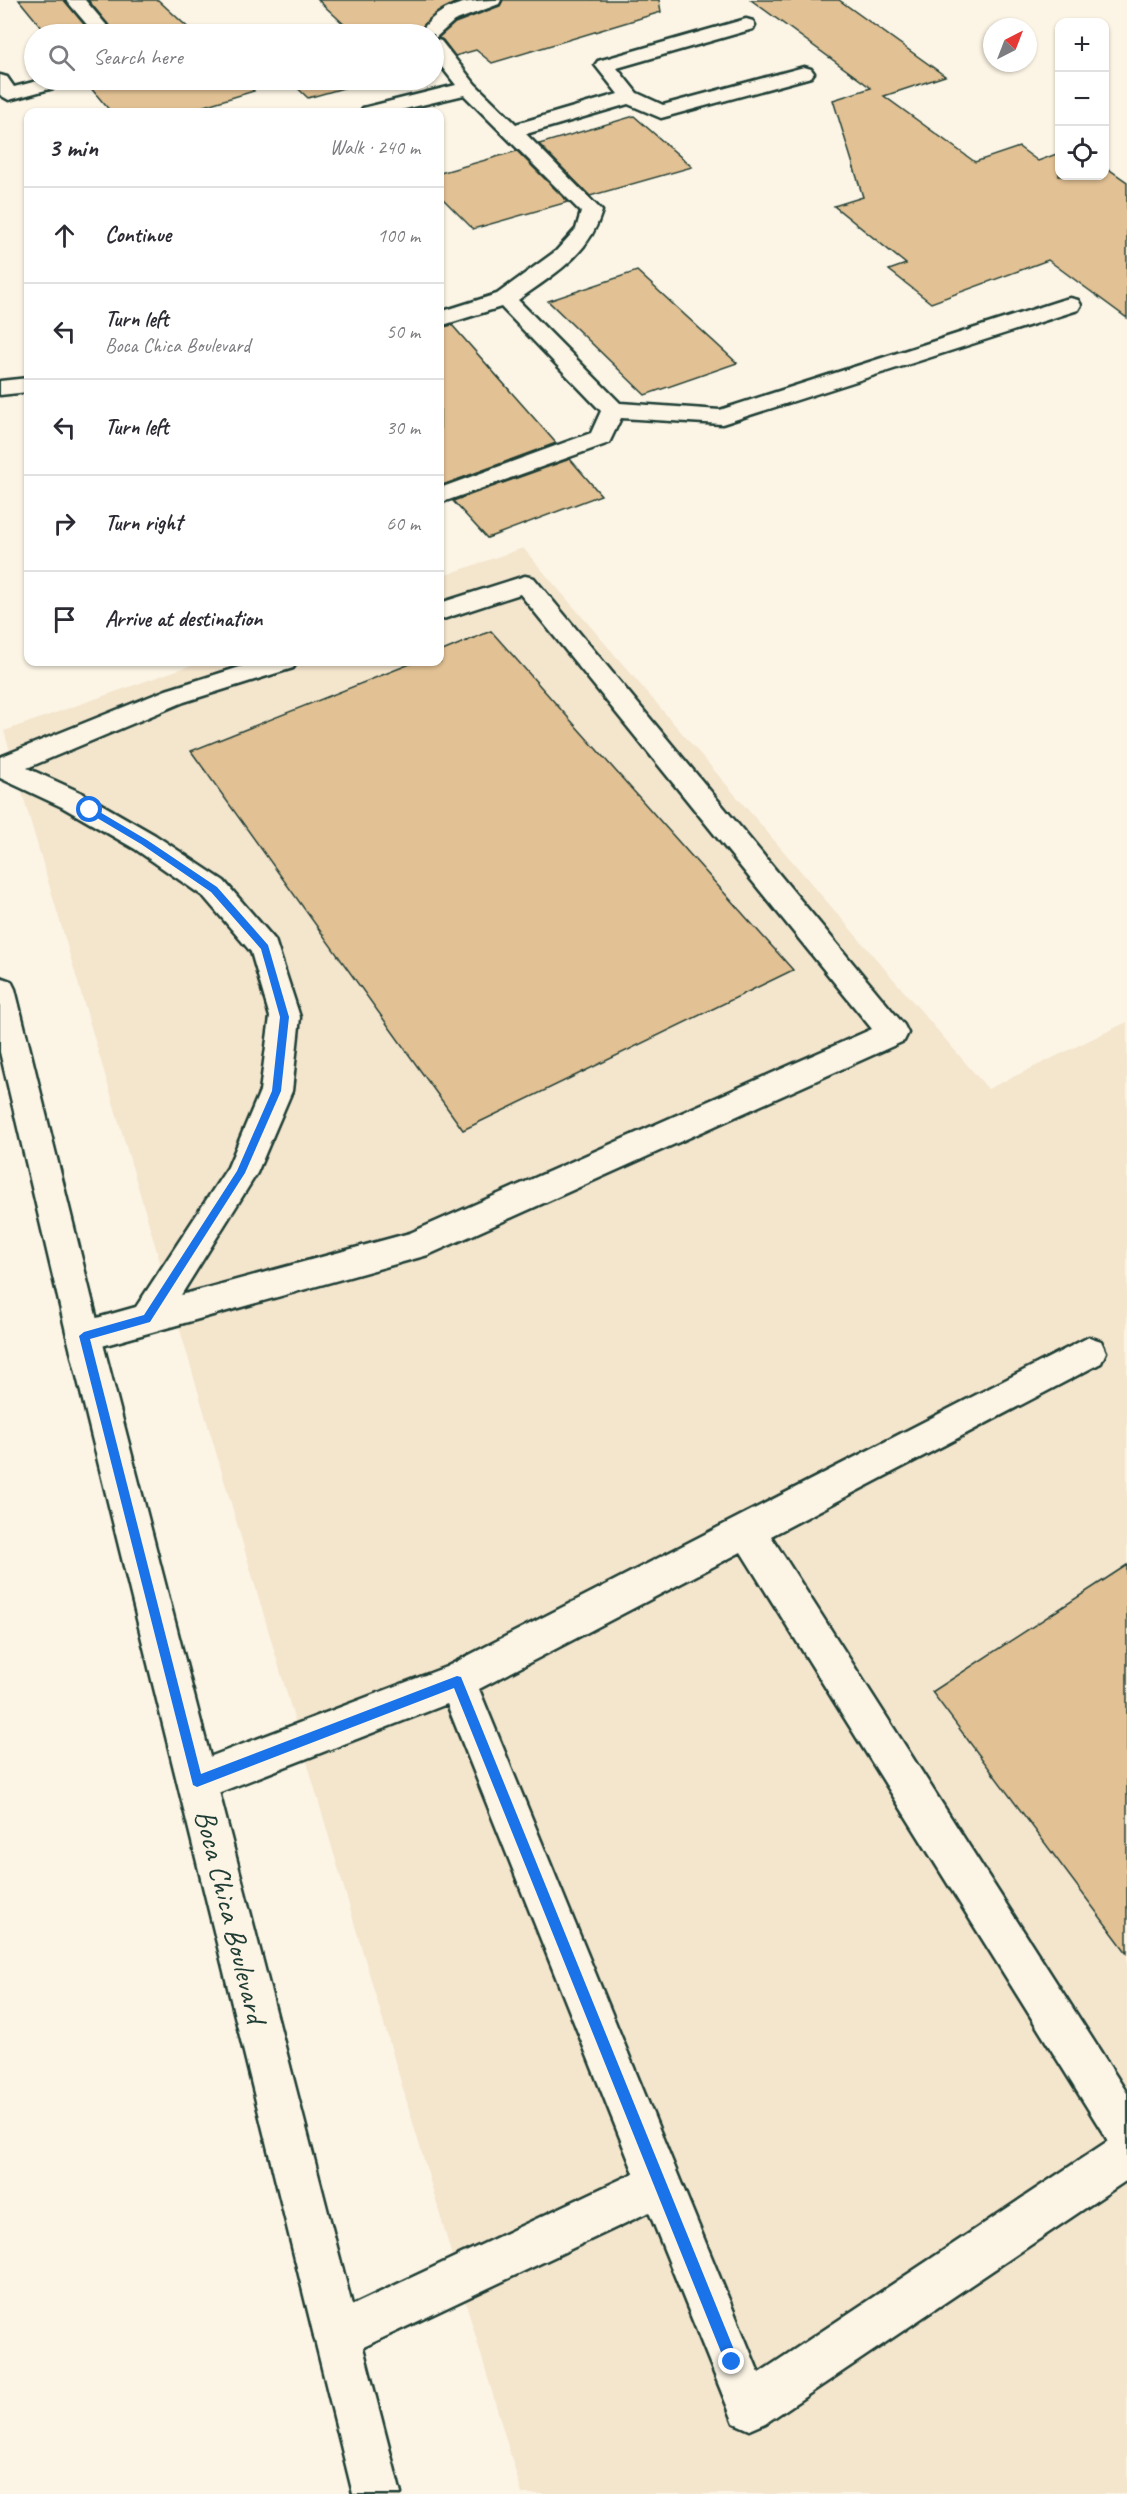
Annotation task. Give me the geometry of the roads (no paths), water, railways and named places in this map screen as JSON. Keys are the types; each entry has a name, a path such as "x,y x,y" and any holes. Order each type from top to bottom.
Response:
{"main road":[{"path":"75,0 96,24"},
{"path":"437,24 476,4 492,0"},
{"path":"746,25 605,65 630,97 661,112 804,74"},
{"path":"444,58 468,88 592,211 586,231 564,256 505,299 444,318"},
{"path":"3,91 24,87"},
{"path":"386,108 468,88"},
{"path":"512,132 630,97"},
{"path":"505,299 613,410 722,417 1070,305"},
{"path":"0,388 24,385"},
{"path":"444,495 601,438 613,410"},
{"path":"84,1336 416,1245 892,1033 525,584 444,611"},
{"path":"1,767 175,696 271,666"},
{"path":"1,767 72,800 144,842 214,889 265,948 285,1017 276,1091 241,1173 147,1319"},
{"name":"Boca Chica Boulevard","path":"0,989 84,1336 377,2494"},
{"path":"197,1781 457,1681 1089,1352"},
{"path":"747,1530 1127,2132"},
{"path":"457,1681 750,2407 1127,2154"},
{"path":"337,2336 660,2184"}]}
